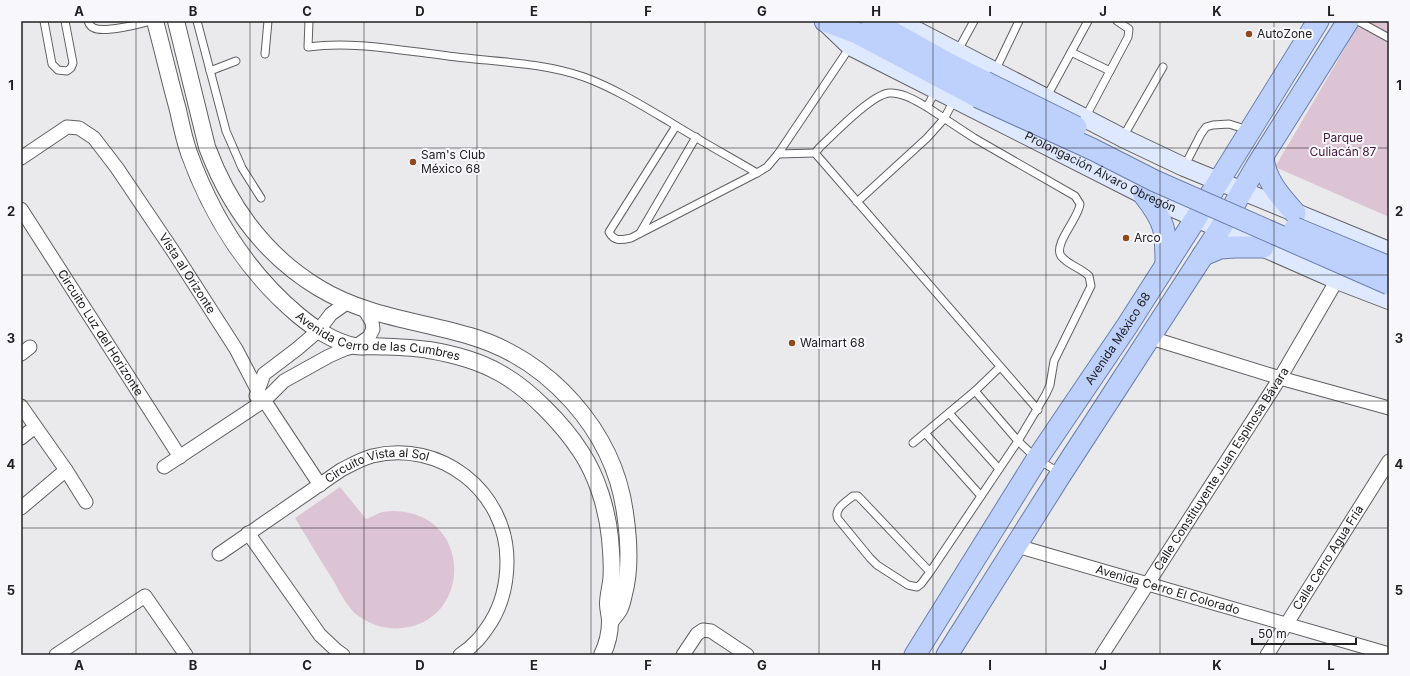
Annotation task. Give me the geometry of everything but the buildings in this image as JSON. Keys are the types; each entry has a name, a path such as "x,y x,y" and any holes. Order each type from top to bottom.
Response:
{"main road":[{"name":"Prolongación Álvaro Obregón","path":"824,21 860,33 986,84 1167,171 1256,211 1389,267"},
{"name":"Prolongación Álvaro Obregón","path":"898,21 957,52 986,84 1092,149 1155,181 1389,284"},
{"name":"Avenida México 68","path":"915,655 1037,459 1196,218 1318,21"},
{"path":"947,655 1061,474 1151,338 1220,229 1263,156 1348,21"},
{"name":"Prolongación Álvaro Obregón","path":"860,33 936,90 954,100 1144,195 1263,248 1389,300"},
{"name":"Prolongación Álvaro Obregón","path":"986,84 1046,98 1123,138 1184,167 1389,251"},
{"path":"1263,156 1265,170 1271,182 1295,213"},
{"path":"1144,195 1162,223 1165,234 1166,265"},
{"path":"1203,255 1224,248 1263,248"}],"street":[{"name":"Avenida Cerro de las Cumbres","path":"155,21 188,151 213,208 236,246 261,278 280,299 318,331 345,344 356,346 428,350 457,356 500,373 525,390 539,402 581,451 600,493 609,530 611,581 608,605 610,622 606,647 602,655"},
{"name":"Avenida Cerro de las Cumbres","path":"176,21 207,146 214,165 233,203 250,227 278,258 319,288 348,302 402,320 470,336 508,351 534,367 557,386 579,411 599,438 609,456 618,482 624,502 627,526 628,570 626,585 621,607 610,622"},
{"name":"Vista al Orizonte","path":"21,158 67,127 79,128 94,138 117,168 173,251 236,349 261,395 320,484"},
{"name":"Circuito Luz del Horizonte","path":"21,209 180,457"},
{"name":"Calle Constituyente Juan Espinosa Bávara","path":"1102,655 1280,378 1338,280"},
{"path":"261,395 264,374 318,331 331,314 348,302"},
{"path":"164,468 251,410 261,395 284,380 329,356 356,346 370,337 373,329 372,322 364,308"},
{"path":"1151,338 1280,378 1389,408"},
{"path":"21,406 66,470 86,502"},
{"path":"21,438 35,427"},
{"name":"Circuito Vista al Sol","path":"218,554 341,470 371,457 398,453 415,454 442,462 453,467 465,476 487,497 501,523 505,539 507,564 502,599 495,615 484,632 474,645 460,655"},
{"name":"Calle Cerro Agua Fría","path":"1267,655 1389,461"},
{"path":"21,508 66,470"},
{"path":"248,533 320,635 343,655"},
{"name":"Avenida Cerro El Colorado","path":"1017,546 1389,654"},
{"path":"56,655 145,596 186,655"},
{"path":"683,655 697,634 703,630 711,631 747,655"}],"lane":[{"path":"44,21 52,64 58,70 65,71 71,68 73,62 65,21"},
{"path":"88,21 92,26 99,30 136,25 151,21"},
{"path":"197,21 226,131 242,168 261,198"},
{"path":"265,54 268,21"},
{"path":"309,21 308,47 327,44 373,47 551,68 584,77 620,94 757,172"},
{"path":"957,52 974,21"},
{"path":"986,84 1020,21"},
{"path":"1046,98 1088,21"},
{"path":"1084,118 1128,37 1129,29 1117,21"},
{"path":"1358,21 1389,38"},
{"path":"676,126 609,232 611,237 616,240 622,240 640,233 767,167 778,154 860,33"},
{"path":"1071,52 1110,71"},
{"path":"210,71 236,61"},
{"path":"1123,138 1163,67"},
{"path":"927,106 936,90"},
{"path":"778,154 815,153 869,103 882,95 893,93 902,95 927,106 944,119 997,152 1075,196 1080,204 1078,213 1060,245 1059,252 1062,257 1087,274 1090,279 1091,286 1054,361 1050,385 1038,410 1018,442 930,572 921,584 917,587 908,585 877,565 838,519 836,516 838,509 853,496 858,496 930,572"},
{"path":"857,202 927,138 944,119 954,100"},
{"path":"1184,167 1206,127 1229,124 1250,130"},
{"path":"640,233 696,138"},
{"path":"815,153 1038,410"},
{"path":"913,444 1000,367"},
{"path":"974,391 1018,442 1037,459 1061,474"},
{"path":"949,413 999,470"},
{"path":"925,433 981,496"}],"green space":[{"name":"Parque Culiacán 87","path":"1361,21 1389,21 1389,217 1275,167"},
{"path":"340,487 366,519 386,511 407,512 430,522 444,536 452,554 454,574 450,592 440,609 424,622 403,628 379,626 368,622 357,615 344,599 295,518"}],"place":[{"name":"AutoZone","path":"1249,34"},
{"name":"Sam's Club México 68","path":"413,162"},
{"name":"Arco","path":"1126,238"},
{"name":"Walmart 68","path":"792,343"}]}
